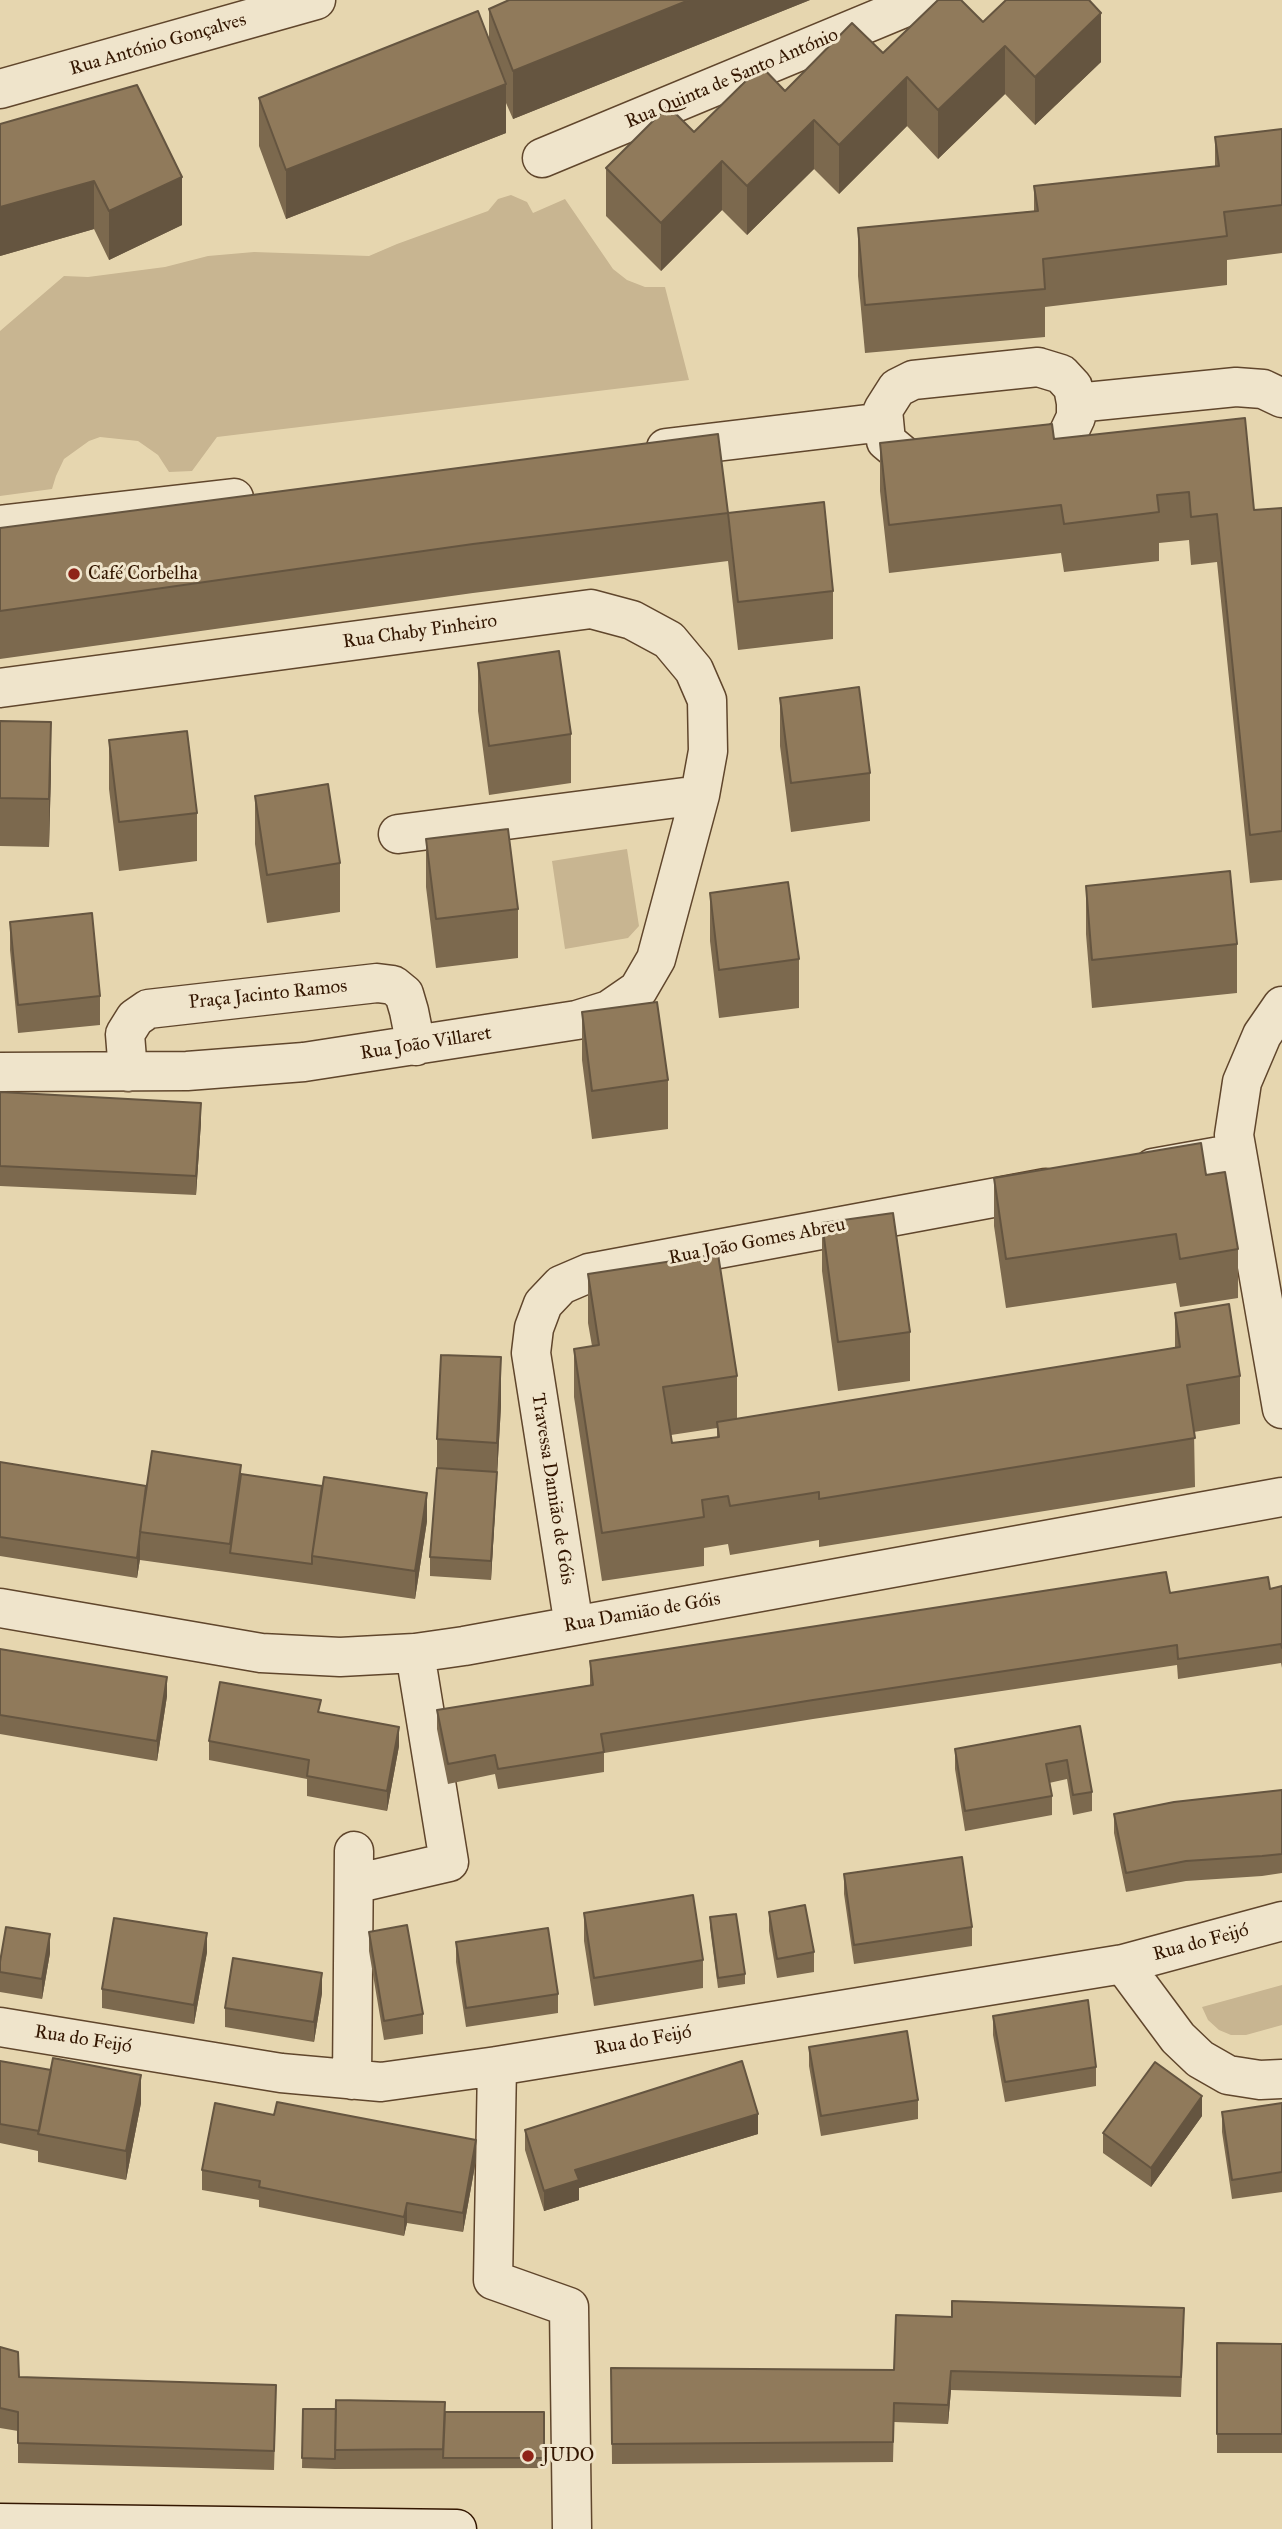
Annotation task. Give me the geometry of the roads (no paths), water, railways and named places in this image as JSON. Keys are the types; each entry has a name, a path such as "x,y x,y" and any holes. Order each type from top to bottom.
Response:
{"street":[{"name":"Rua António Gonçalves","path":"0,89 316,0"},
{"name":"Rua Quinta de Santo António","path":"542,158 923,0"},
{"path":"1038,367 1061,374 1073,387 1076,403 1076,417 1068,436 1049,449 921,463 904,456 886,441 883,410 897,388 913,380 1038,367"},
{"path":"1076,403 1236,387 1263,389 1282,398"},
{"path":"635,451 884,422"},
{"path":"0,525 262,494"},
{"name":"Rua Chaby Pinheiro","path":"0,688 591,609 632,620 669,640 694,670 707,700 708,751 700,795"},
{"path":"398,834 700,795"},
{"name":"Rua João Villaret","path":"0,1072 187,1071 304,1062 577,1020 609,1010 638,990 656,959 700,795"},
{"name":"Praça Jacinto Ramos","path":"128,1072 125,1034 135,1018 148,1009 377,983 393,985 404,994 416,1046"},
{"path":"1282,1006 1262,1035 1242,1082 1234,1135 1282,1409"},
{"path":"1116,1175 1237,1153"},
{"name":"Rua João Gomes Abreu","path":"531,1353 534,1328 543,1304 561,1285 589,1273 1075,1183"},
{"name":"Travessa Damião de Góis","path":"531,1353 574,1626"},
{"name":"Rua Damião de Góis","path":"0,1608 261,1653 340,1657 415,1653 1282,1497"},
{"path":"352,2080 354,1868 449,1862 415,1653"},
{"name":"Rua do Feijó","path":"0,2027 281,2073 381,2082 497,2066 1123,1964 1282,1921"},
{"path":"1123,1964 1178,2038 1200,2059 1228,2075 1282,2080"},
{"path":"497,2066 493,2280 569,2307 572,2529"},
{"path":"0,2523 60,2526 457,2529"}],"place":[{"name":"Café Corbelha","path":"74,574"},
{"name":"JUDO","path":"528,2456"}]}
